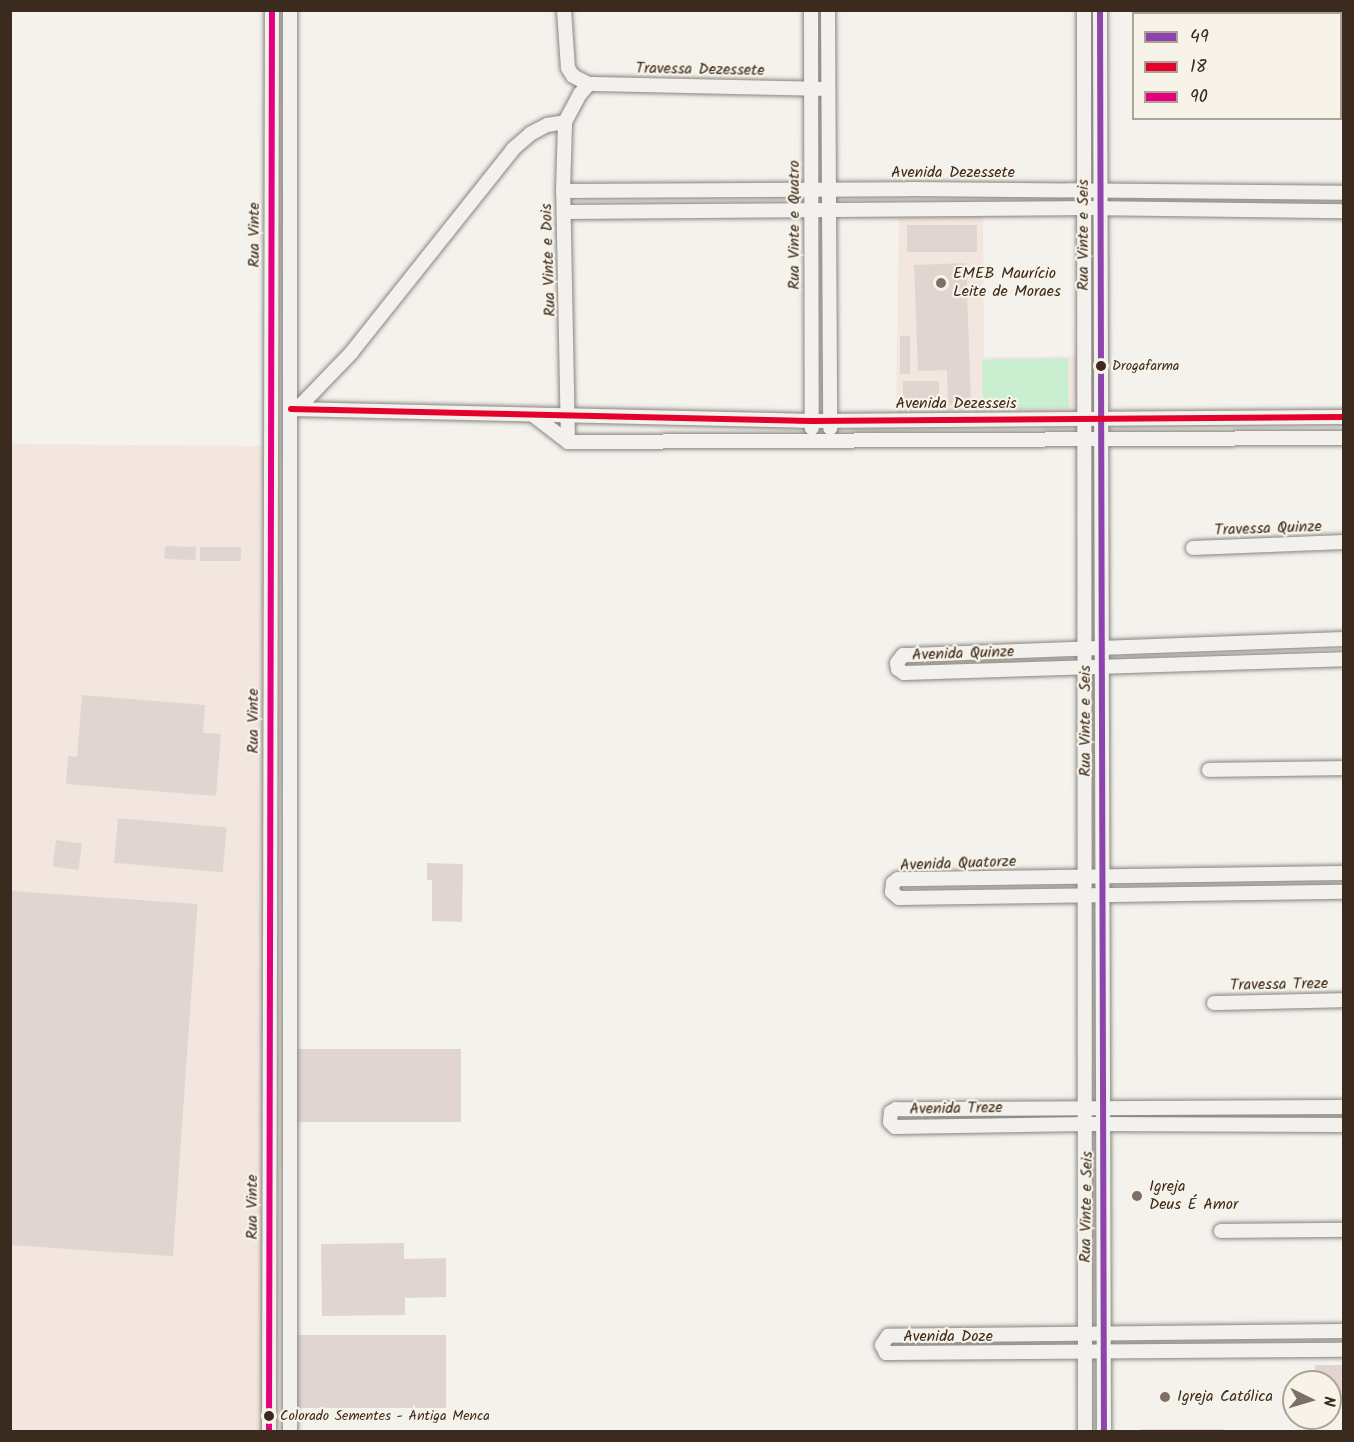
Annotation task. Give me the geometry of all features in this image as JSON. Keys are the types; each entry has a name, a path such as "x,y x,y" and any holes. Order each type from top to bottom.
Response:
{"street":[{"name":"Rua Vinte","path":"269,1431 272,10"},
{"path":"290,10 294,409 290,1431"},
{"name":"Travessa Dezessete","path":"564,10 566,58 573,76 589,84 829,89"},
{"name":"Rua Vinte e Quatro","path":"811,10 812,440"},
{"name":"Rua Vinte e Quatro","path":"828,10 830,439"},
{"name":"Rua Vinte e Seis","path":"1084,10 1084,667 1087,877 1085,1431"},
{"name":"Rua Vinte e Seis","path":"1100,10 1105,1107 1104,1431"},
{"name":"Rua Vinte e Dois","path":"568,442 563,191 565,122 580,94 589,84"},
{"path":"294,409 351,353 513,148 530,134 547,125 565,122"},
{"name":"Avenida Dezessete","path":"563,191 829,189 1344,192"},
{"path":"564,212 1084,208 1344,211"},
{"name":"Avenida Dezesseis","path":"294,409 812,421 1344,417"},
{"path":"533,415 568,442 1344,438"},
{"name":"Travessa Quinze","path":"1194,548 1344,542"},
{"name":"Avenida Quinze","path":"1344,639 903,655 899,657 897,663 898,669 904,673 1344,659"},
{"path":"1209,771 1344,768"},
{"name":"Avenida Quatorze","path":"1344,873 898,879 893,883 892,892 898,898 1344,892"},
{"path":"1003,878 1004,896"},
{"name":"Travessa Treze","path":"1214,1003 1344,1000"},
{"name":"Avenida Treze","path":"1344,1107 896,1109 891,1112 890,1119 891,1124 895,1127 1086,1124 1344,1125"},
{"path":"1221,1232 1344,1230"},
{"path":"1085,1281 1103,1281"},
{"name":"Avenida Doze","path":"1344,1331 888,1336 882,1345 886,1353 1344,1350"},
{"path":"953,1335 953,1353"}],"shaded area":[{"name":"EMEB Maurício Leite de Moraes","path":"899,209 983,209 984,357 1085,356 1085,420 896,422"},
{"path":"11,444 263,446 268,860 265,1431 11,1432"}],"green space":[{"path":"1068,358 1069,408 983,409 982,360"}],"building":[{"path":"907,225 977,225 977,252 907,252"},
{"path":"966,263 971,404 948,405 947,370 918,371 914,265"},
{"path":"900,336 910,336 910,374 900,374"},
{"path":"903,381 939,381 939,405 903,405"},
{"path":"165,546 196,547 196,560 165,559"},
{"path":"200,547 241,547 241,561 200,561"},
{"path":"82,695 205,705 203,733 221,734 216,796 66,784 68,756 77,757"},
{"path":"118,818 227,827 223,872 114,863"},
{"path":"56,840 82,843 79,870 53,867"},
{"path":"427,863 463,864 462,922 432,921 432,880 427,880"},
{"path":"10,891 198,904 173,1256 10,1245"},
{"path":"297,1049 461,1049 461,1122 297,1122"},
{"path":"404,1243 404,1259 446,1258 446,1297 405,1298 405,1315 322,1316 321,1244"},
{"path":"294,1335 446,1335 446,1408 294,1408"},
{"path":"1315,1365 1344,1365 1344,1400 1342,1400 1342,1370 1315,1370"},
{"path":"1141,1429 1224,1429 1224,1432 1141,1432"}],"transit line":[{"name":"90","path":"269,1432 272,10"},
{"name":"49","path":"1100,10 1104,1432"},
{"name":"18","path":"291,409 812,421 1344,417"}],"place":[{"name":"EMEB Maurício Leite de Moraes","path":"941,283"},
{"name":"Drogafarma","path":"1101,366"},
{"name":"Igreja Deus É Amor","path":"1137,1196"},
{"name":"Igreja Católica","path":"1165,1397"},
{"name":"Colorado Sementes - Antiga Menca","path":"269,1416"}]}
